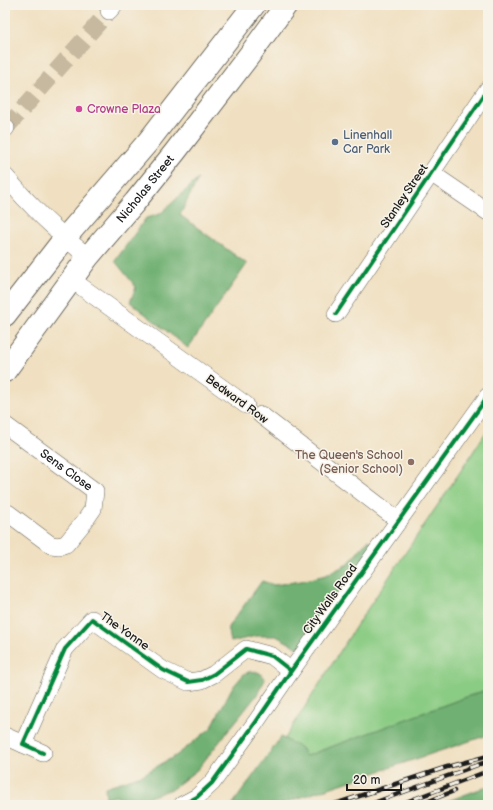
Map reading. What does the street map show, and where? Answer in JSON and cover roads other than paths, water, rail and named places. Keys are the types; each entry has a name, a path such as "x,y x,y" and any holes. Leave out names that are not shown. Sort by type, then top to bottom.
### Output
{"highway":[{"path":"5,315 65,238 147,143 254,5"},
{"name":"Nicholas Street","path":"5,372 88,257 135,202 286,5"}],"street":[{"name":"Stanley Street","path":"336,314 488,89"},
{"path":"431,173 488,212"},
{"path":"5,176 15,189 65,238 88,257"},
{"name":"Bedward Row","path":"72,280 246,404"},
{"name":"City Walls Road","path":"182,805 197,797 212,784 488,396"},
{"name":"Bedward Row","path":"261,415 399,521"},
{"name":"Sens Close","path":"5,425 94,491 93,509 66,544 59,546 51,545 8,513 5,517"},
{"name":"The Yonne","path":"23,744 65,649 92,619 163,670 188,682 202,680 214,674 246,649 272,656 291,671"},
{"path":"5,736 43,753"}],"tunnel":[{"path":"6,128 109,11"}],"railway":[{"path":"332,805 447,767 488,756"},
{"path":"368,805 483,763"},
{"path":"398,805 488,771"},
{"path":"419,805 454,791"}],"place":[{"name":"Crowne Plaza","path":"79,109"},
{"name":"Linenhall Car Park","path":"335,142"},
{"name":"The Queen's School (Senior School)","path":"411,462"}]}
